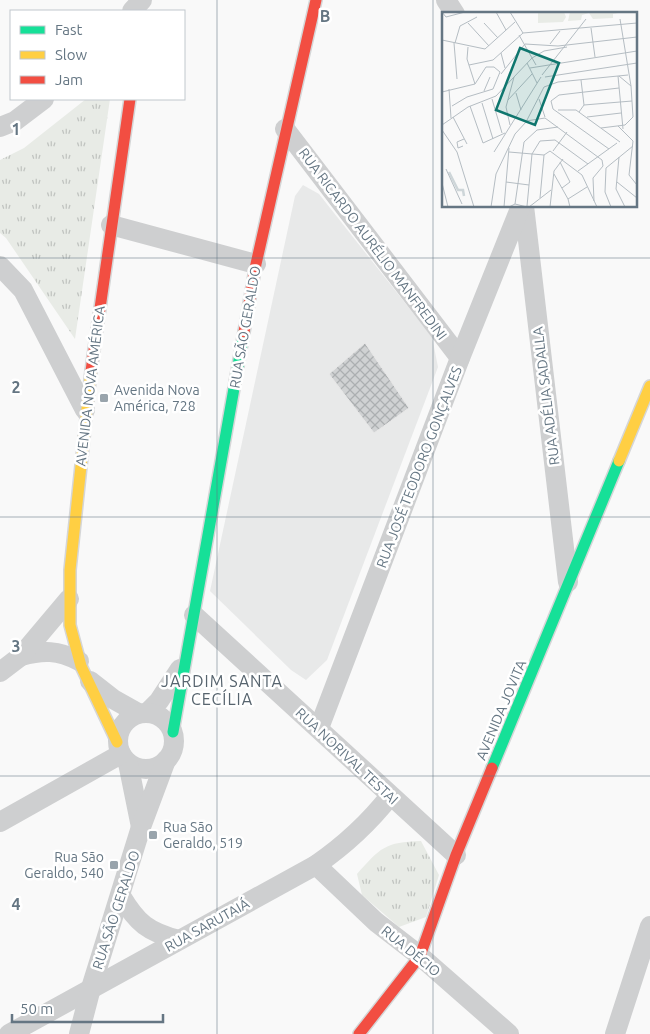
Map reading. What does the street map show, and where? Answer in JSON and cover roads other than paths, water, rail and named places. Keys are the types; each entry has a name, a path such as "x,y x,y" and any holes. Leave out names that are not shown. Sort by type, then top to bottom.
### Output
{"street":[{"path":"133,10 142,0"},
{"name":"RUA SÃO GERALDO","path":"173,732 256,264 285,129 316,0"},
{"path":"446,0 454,12"},
{"path":"0,128 15,120 43,100"},
{"name":"AVENIDA NOVA AMÉRICA","path":"122,753 90,680 79,661 73,642 69,599 90,374 110,225 130,100"},
{"name":"RUA RICARDO AURÉLIO MANFREDINI","path":"285,129 460,358"},
{"name":"RUA JOSÉ TEODORO GONÇALVES","path":"319,728 460,358 521,208"},
{"name":"RUA ADÉLIA SADALLA","path":"522,208 569,585"},
{"path":"110,225 256,264"},
{"path":"0,266 23,290 86,410"},
{"path":"54,347 74,366 90,374"},
{"name":"AVENIDA JOVITA","path":"359,1034 420,956 456,855 650,386"},
{"path":"0,672 21,656 69,599"},
{"name":"RUA NORIVAL TESTAI","path":"194,615 456,855"},
{"path":"21,656 52,651 79,661"},
{"name":"RUA SÃO GERALDO","path":"143,713 168,689 187,656"},
{"path":"90,680 113,699 143,713 165,720 173,732 173,747 166,760 160,765 144,769 122,753"},
{"path":"141,827 122,753 122,724 143,713"},
{"path":"0,822 122,753"},
{"name":"RUA SÃO GERALDO","path":"79,1034 91,988 141,827 166,760"},
{"name":"RUA SARUTAIÁ","path":"9,1034 316,865 346,844 365,826 390,796"},
{"name":"RUA DÉCIO","path":"316,865 376,922 420,956 509,1034"},
{"path":"121,896 130,912 143,925 159,935 179,940"},
{"path":"616,1034 650,926"}],"place":[{"name":"Avenida Nova América, 728","path":"104,398"},
{"name":"Rua São Geraldo, 519","path":"153,835"},
{"name":"Rua São Geraldo, 540","path":"114,865"}],"district":[{"name":"JARDIM SANTA CECÍLIA","path":"222,690"}]}
